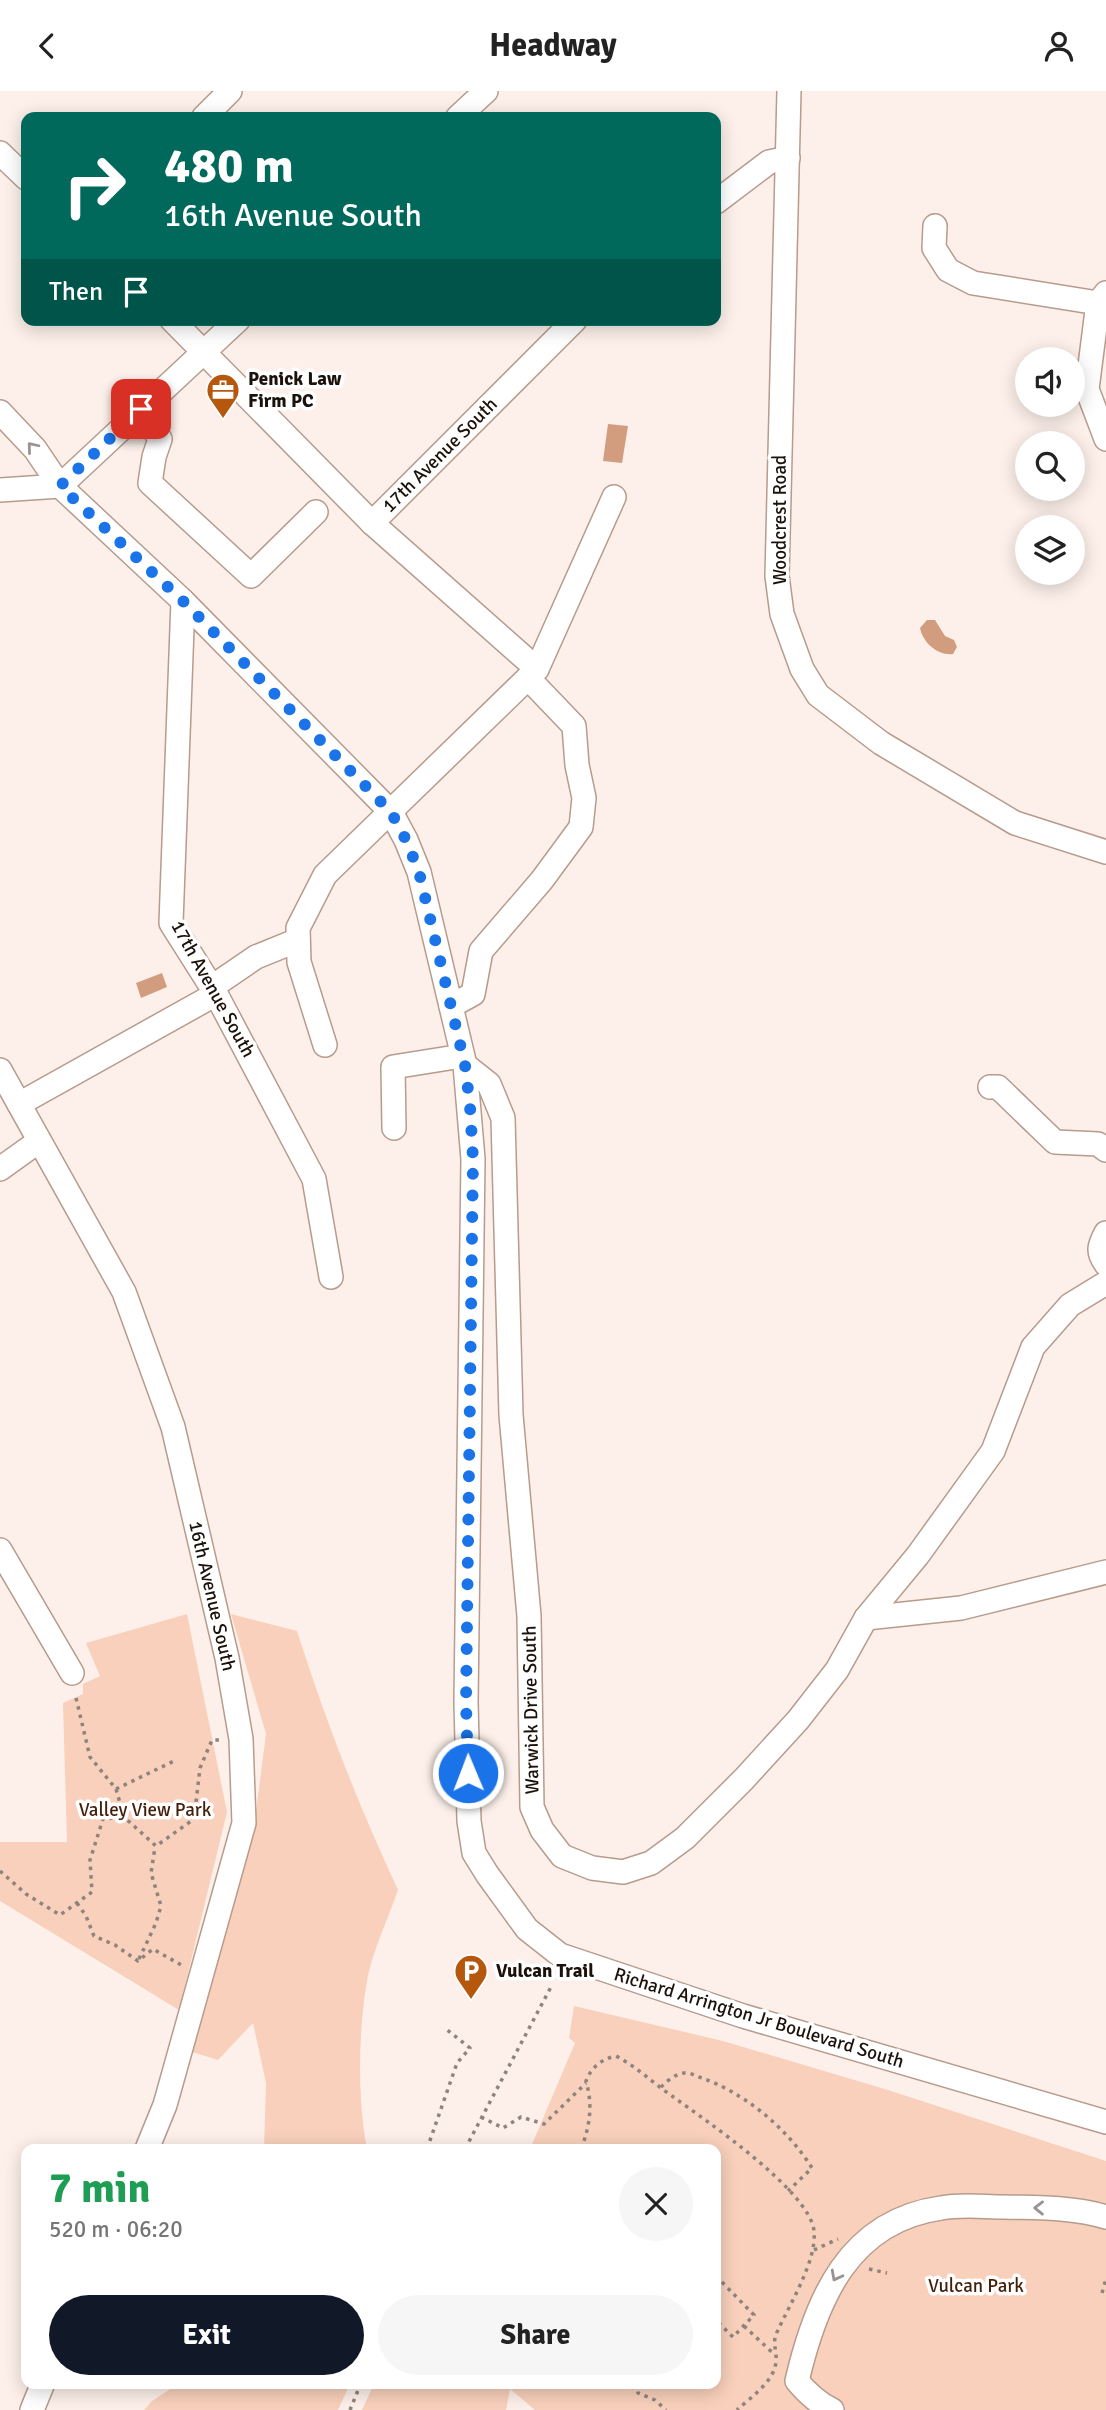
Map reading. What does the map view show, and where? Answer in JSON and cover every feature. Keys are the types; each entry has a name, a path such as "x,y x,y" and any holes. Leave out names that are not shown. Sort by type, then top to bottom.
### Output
{"street":[{"path":"209,112 230,91"},
{"path":"463,112 486,91"},
{"name":"Woodcrest Road","path":"789,91 776,576 782,614 802,669 818,695 892,750 1015,823 1106,852"},
{"path":"0,153 21,173"},
{"path":"721,198 769,162 788,158"},
{"path":"934,226 934,248 948,270 973,283 1102,298 1087,389 1106,439"},
{"path":"178,326 372,523"},
{"path":"0,490 60,486 231,326"},
{"name":"17th Avenue South","path":"451,1006 473,994 481,951 542,880 581,827 584,798 577,765 574,726 532,674 372,523 569,326"},
{"path":"141,409 160,439 150,483 251,576 316,512"},
{"name":"Richard Arrington Jr Boulevard South","path":"0,412 35,449 60,486 183,601 391,812 419,872 463,1060 473,1159 466,1702 469,1821 474,1853 486,1874 527,1929 560,1955 743,2016 1106,2122"},
{"path":"325,1045 299,962 298,928 325,875 532,674 614,498"},
{"name":"17th Avenue South","path":"183,601 172,923 214,990 314,1179 331,1277"},
{"path":"19,1104 214,990 256,957 298,940"},
{"path":"394,1128 393,1067 463,1060"},
{"name":"Warwick Drive South","path":"463,1060 489,1083 503,1118 511,1415 529,1616 532,1807 542,1830 562,1856 592,1868 623,1873 651,1863 685,1837 744,1779 798,1720 837,1671 866,1618 918,1555 993,1451 1033,1347 1070,1305 1106,1283"},
{"name":"16th Avenue South","path":"0,1070 124,1291 173,1427 227,1658 241,1739 244,1823 165,2105 149,2144"},
{"path":"990,1087 998,1087 1055,1142 1098,1144 1106,1150"},
{"path":"0,1169 39,1141"},
{"path":"1106,1233 1099,1245 1100,1255 1106,1264"},
{"path":"0,1550 72,1673"},
{"path":"866,1618 961,1608 1106,1572"},
{"path":"823,2408 797,2381 805,2354 829,2290 842,2265 876,2232 908,2217 939,2208 965,2206 1071,2209 1106,2217"},
{"path":"32,2410 41,2389"}],"path":[{"path":"76,1698 90,1757 116,1789 124,1818 156,1846"},
{"path":"138,1961 161,1906 151,1873 156,1846 194,1819 200,1768 212,1740 241,1739"},
{"path":"116,1789 174,1761"},
{"path":"0,1871 26,1894 60,1915 92,1892 90,1860 103,1819 124,1818"},
{"path":"77,1903 94,1936 115,1945 138,1961"},
{"path":"138,1961 153,1949 189,1970"},
{"path":"468,2144 552,1985"},
{"path":"429,2144 457,2063 470,2048 446,2029"},
{"path":"481,2117 503,2128 521,2117 544,2123 586,2083 590,2070 609,2057 616,2056 742,2147 788,2191 810,2217 814,2226 814,2250 773,2341 777,2363 769,2379 737,2410"},
{"path":"661,2087 676,2075 686,2072 727,2088 757,2110 788,2136 812,2168 788,2191"},
{"path":"582,2144 590,2118 590,2093 586,2083"},
{"path":"1102,2293 1106,2280"},
{"path":"721,2281 754,2315 733,2337 721,2325"},
{"path":"744,2326 776,2356"},
{"path":"349,2410 358,2389"},
{"path":"638,2389 638,2393 649,2396 666,2410"}],"green space":[{"name":"Valley View Park","path":"187,1614 227,1812 179,2010 0,1901 0,1842 67,1842 63,1703 83,1694 83,1684 100,1676 86,1643"},
{"path":"231,1614 297,1631 343,1762 398,1890 372,1961 365,1991 360,2084 366,2144 264,2144 266,2083 253,2023 218,2060 192,2052 253,1835 266,1734"},
{"name":"Vulcan Park","path":"574,2006 723,2041 888,2090 1106,2161 1106,2410 535,2410 510,2389 721,2389 721,2144 532,2144 575,2043 569,2038"},
{"path":"170,2389 348,2389 338,2410 144,2410"},
{"name":"Vulcan Park","path":"372,2389 510,2389 506,2410 362,2410"}],"shaded area":[{"path":"608,424 628,426 622,463 603,461"},
{"path":"927,620 935,620 945,636 954,640 957,647 953,654 937,651 928,643 920,628"},
{"path":"162,973 167,987 141,998 136,983"}],"place":[{"name":"Penick Law Firm PC","path":"223,420"},
{"name":"Vulcan Trail","path":"471,2001"}],"route":[{"path":"141,409 60,486 183,601 391,812 419,872 465,1065 473,1159 466,1702 468,1773"}]}
